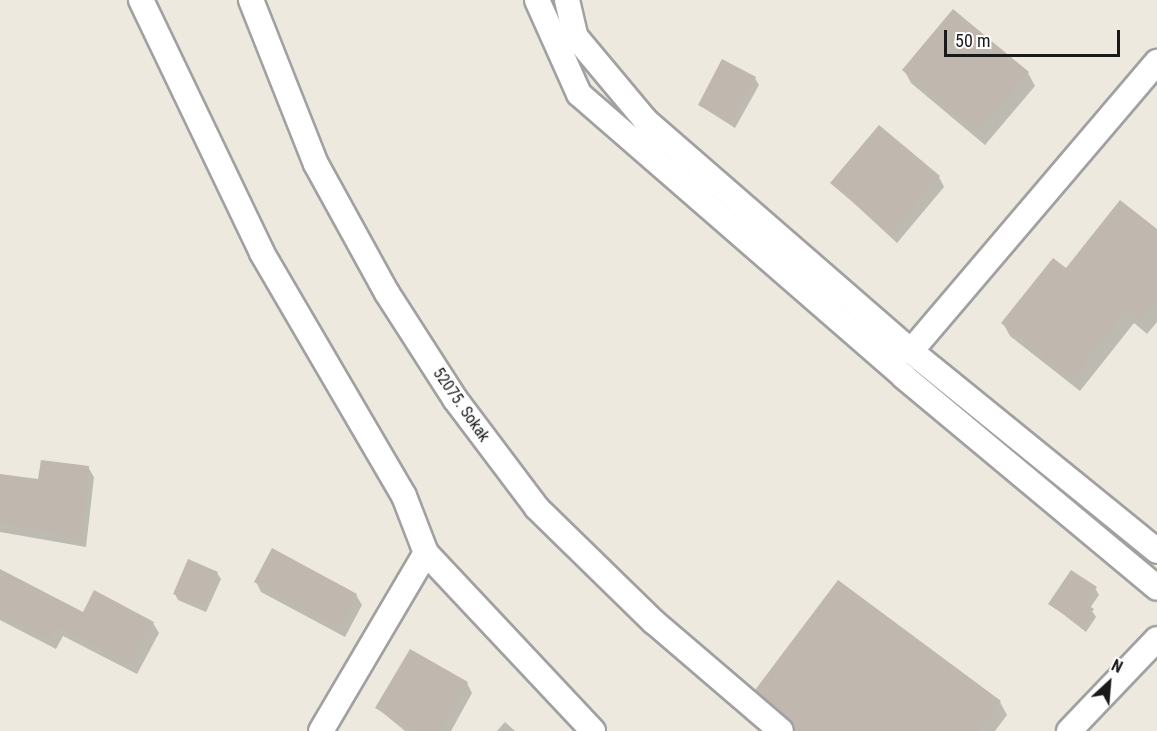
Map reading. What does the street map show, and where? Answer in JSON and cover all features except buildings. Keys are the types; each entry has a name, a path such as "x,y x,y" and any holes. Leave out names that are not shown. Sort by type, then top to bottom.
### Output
{"street":[{"path":"141,0 262,253 404,496 426,553 593,731"},
{"name":"52075. Sokak","path":"251,0 316,164 455,399 537,508 654,622 781,731"},
{"path":"537,0 579,94 1157,588"},
{"path":"567,0 575,36 646,121 911,351 1157,551"},
{"path":"911,351 1157,62"},
{"path":"321,731 426,553"},
{"path":"1069,731 1157,639"}]}
